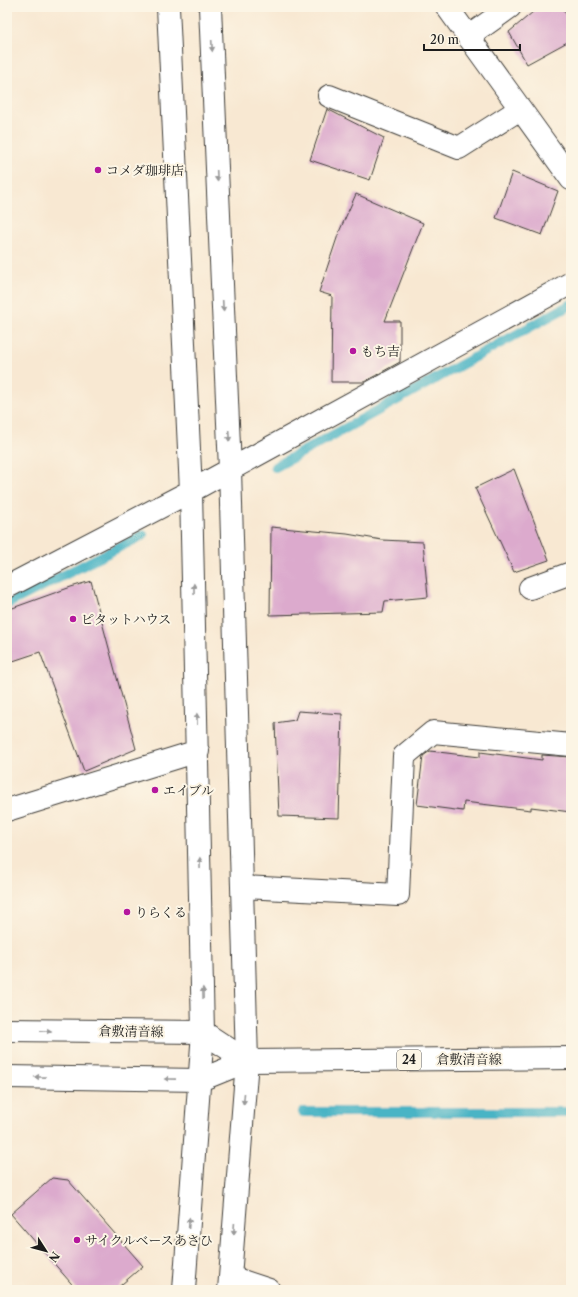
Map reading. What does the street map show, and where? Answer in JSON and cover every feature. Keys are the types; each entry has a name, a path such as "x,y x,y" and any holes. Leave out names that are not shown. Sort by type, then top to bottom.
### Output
{"street":[{"path":"168,7 191,491 198,752 203,1032 184,1290"},
{"path":"210,7 230,469 247,1061 229,1283 269,1290"},
{"path":"447,7 571,179"},
{"path":"468,36 510,7"},
{"path":"329,96 459,148 520,109"},
{"path":"7,587 191,491 571,283"},
{"path":"530,588 571,573"},
{"path":"242,887 398,895 404,756 433,732 571,745"},
{"path":"7,810 198,752"},
{"name":"倉敷清音線","path":"7,1030 203,1032"},
{"path":"203,1032 247,1061"},
{"name":"倉敷清音線","path":"7,1077 200,1080 247,1061 571,1058"}],"building":[{"path":"539,7 561,7 571,21 571,40 527,64 509,32"},
{"path":"327,109 384,138 370,180 310,160"},
{"path":"512,172 558,191 542,235 496,218"},
{"path":"356,194 423,223 385,321 400,321 400,362 364,382 331,382 332,296 319,292 339,232"},
{"path":"514,469 549,560 514,572 475,488"},
{"path":"271,527 347,534 382,540 423,542 428,597 385,601 383,612 270,615"},
{"path":"91,581 136,749 84,771 40,652 7,663 7,610"},
{"path":"298,711 342,714 339,818 279,816 275,723 295,720"},
{"path":"430,751 480,757 480,752 542,760 542,755 571,757 571,812 531,807 531,810 464,802 463,811 417,805 423,756"},
{"name":"サイクルベースあさひ","path":"52,1178 68,1180 143,1266 115,1290 77,1290 11,1214"}],"waterway":[{"path":"275,467 570,305"},
{"path":"7,604 143,535"},
{"path":"303,1112 571,1112"}],"place":[{"name":"コメダ珈琲店","path":"98,170"},
{"name":"もち吉","path":"353,351"},
{"name":"ピタットハウス","path":"73,619"},
{"name":"エイブル","path":"155,790"},
{"name":"りらくる","path":"127,912"},
{"name":"サイクルベースあさひ","path":"77,1240"}]}
